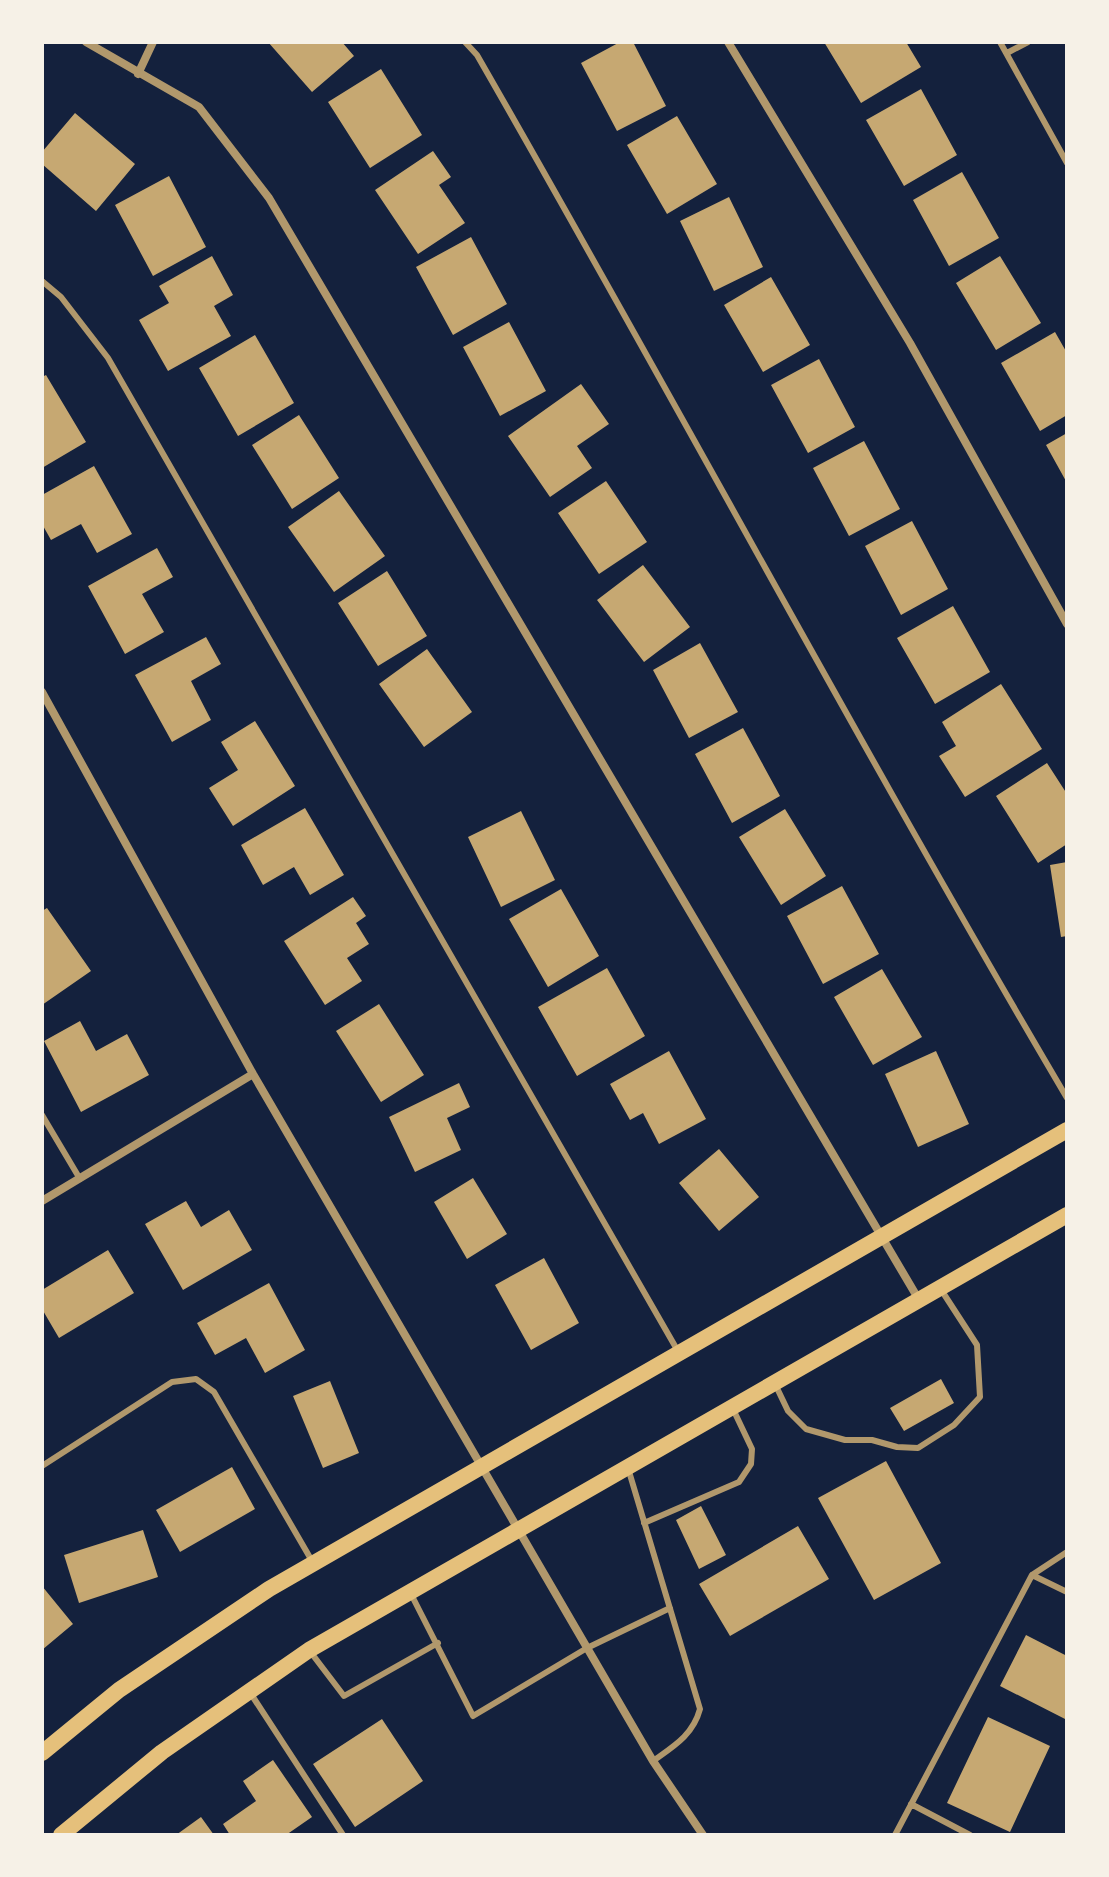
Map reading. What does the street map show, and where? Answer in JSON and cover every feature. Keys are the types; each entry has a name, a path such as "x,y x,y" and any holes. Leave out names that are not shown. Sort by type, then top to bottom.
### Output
{"main road":[{"path":"42,1753 167,1656 313,1563 1067,1130"},
{"path":"61,1835 162,1752 309,1650 1067,1215"}],"street":[{"path":"86,42 199,107 269,198 919,1300"},
{"path":"138,74 153,42"},
{"path":"728,42 910,343 1067,624"},
{"path":"42,692 253,1074 653,1761 703,1835"},
{"path":"42,1201 253,1074"}],"lane":[{"path":"465,42 477,55 609,284 862,745 1067,1098"},
{"path":"1000,42 1025,93 1067,163"},
{"path":"1007,53 1028,42"},
{"path":"42,281 61,297 108,358 679,1353"},
{"path":"42,1115 80,1179"},
{"path":"774,1382 788,1411 806,1429 845,1440 918,1448 954,1425 980,1397 977,1345 940,1288"},
{"path":"42,1466 172,1382 196,1379 214,1392 313,1563"},
{"path":"644,1523 739,1482 751,1464 752,1449 732,1406"},
{"path":"627,1466 700,1709 696,1724 686,1737 653,1761"},
{"path":"895,1835 1032,1575 1067,1552"},
{"path":"1032,1575 1067,1592"},
{"path":"409,1591 473,1716 587,1648 670,1608"},
{"path":"309,1650 344,1696 438,1643"},
{"path":"248,1690 343,1835"},
{"path":"911,1804 970,1835"}],"building":[{"path":"268,42 342,42 354,56 312,92"},
{"path":"620,42 633,42 666,106 617,131 581,63"},
{"path":"824,42 906,42 921,67 861,103"},
{"path":"381,69 422,135 370,168 328,102"},
{"path":"921,89 957,155 904,186 866,120"},
{"path":"75,113 135,164 96,211 42,164 42,152"},
{"path":"677,116 717,184 667,214 627,145"},
{"path":"433,151 451,177 439,185 465,223 418,254 375,190"},
{"path":"962,172 999,238 949,266 913,200"},
{"path":"169,176 206,247 153,276 115,205"},
{"path":"729,197 763,267 714,291 680,221"},
{"path":"471,237 507,304 453,335 416,267"},
{"path":"212,256 233,295 214,306 231,336 168,371 139,320 169,303 159,286"},
{"path":"1000,256 1041,323 996,350 956,283"},
{"path":"771,277 810,345 763,372 724,305"},
{"path":"509,322 546,391 500,416 463,347"},
{"path":"1055,332 1067,353 1067,415 1040,431 1001,363"},
{"path":"255,335 294,403 238,436 199,368"},
{"path":"819,359 855,427 808,453 771,385"},
{"path":"46,375 86,442 42,468 42,377"},
{"path":"581,384 609,424 577,446 592,468 550,497 508,436"},
{"path":"299,415 339,478 292,509 252,445"},
{"path":"1067,433 1067,483 1046,445"},
{"path":"864,441 900,509 849,536 813,468"},
{"path":"94,466 132,534 97,553 81,524 51,540 42,524 42,495"},
{"path":"606,481 647,542 599,574 558,513"},
{"path":"339,491 385,556 334,592 288,527"},
{"path":"912,521 948,589 901,615 865,546"},
{"path":"157,548 173,577 142,594 164,632 125,654 88,586"},
{"path":"643,565 690,627 644,662 597,600"},
{"path":"387,571 427,636 378,666 338,603"},
{"path":"953,606 990,672 935,704 897,638"},
{"path":"206,637 221,664 191,681 211,720 172,742 135,675"},
{"path":"700,643 738,712 689,738 653,670"},
{"path":"427,649 472,712 424,747 379,684"},
{"path":"1001,684 1042,749 965,797 939,756 956,746 942,722"},
{"path":"255,721 295,786 233,826 209,788 238,770 221,742"},
{"path":"743,728 780,796 732,823 695,754"},
{"path":"1047,763 1067,794 1067,844 1038,863 996,796"},
{"path":"305,808 344,875 310,895 294,867 263,885 241,845"},
{"path":"785,809 826,876 781,905 739,837"},
{"path":"521,811 555,880 501,907 468,837"},
{"path":"1067,862 1067,936 1061,937 1050,865"},
{"path":"842,886 879,954 823,984 787,916"},
{"path":"561,889 599,956 548,987 509,919"},
{"path":"353,897 366,916 356,923 369,944 347,958 362,981 325,1005 284,941"},
{"path":"47,908 91,971 42,1005 42,911"},
{"path":"607,968 645,1036 577,1076 538,1007"},
{"path":"882,969 922,1037 873,1065 834,997"},
{"path":"379,1004 424,1075 381,1102 336,1031"},
{"path":"80,1021 96,1051 127,1034 149,1075 81,1112 44,1041"},
{"path":"669,1051 706,1119 659,1144 643,1113 630,1120 610,1084"},
{"path":"936,1051 969,1124 918,1147 885,1074"},
{"path":"459,1083 470,1107 447,1118 461,1150 415,1172 389,1117"},
{"path":"719,1149 759,1197 719,1231 679,1183"},
{"path":"473,1178 507,1234 467,1259 434,1202"},
{"path":"186,1201 201,1227 229,1210 252,1250 183,1290 145,1224"},
{"path":"108,1250 134,1293 59,1338 42,1309 42,1290"},
{"path":"544,1258 579,1323 531,1350 495,1285"},
{"path":"269,1283 305,1350 265,1373 246,1338 215,1355 197,1323"},
{"path":"941,1379 954,1403 904,1431 890,1408"},
{"path":"330,1381 359,1453 323,1468 293,1396"},
{"path":"886,1461 941,1563 874,1600 818,1498"},
{"path":"232,1467 255,1509 180,1552 156,1510"},
{"path":"701,1506 726,1555 699,1569 676,1520"},
{"path":"798,1526 829,1579 730,1636 699,1584"},
{"path":"143,1530 158,1577 79,1603 64,1555"},
{"path":"42,1586 73,1624 42,1650"},
{"path":"1026,1635 1067,1656 1067,1720 1000,1686"},
{"path":"988,1717 1050,1746 1010,1832 947,1803"},
{"path":"382,1719 423,1781 355,1827 313,1764"},
{"path":"273,1760 312,1817 286,1835 230,1835 223,1824 256,1801 243,1781"},
{"path":"201,1817 214,1835 176,1835"}]}
